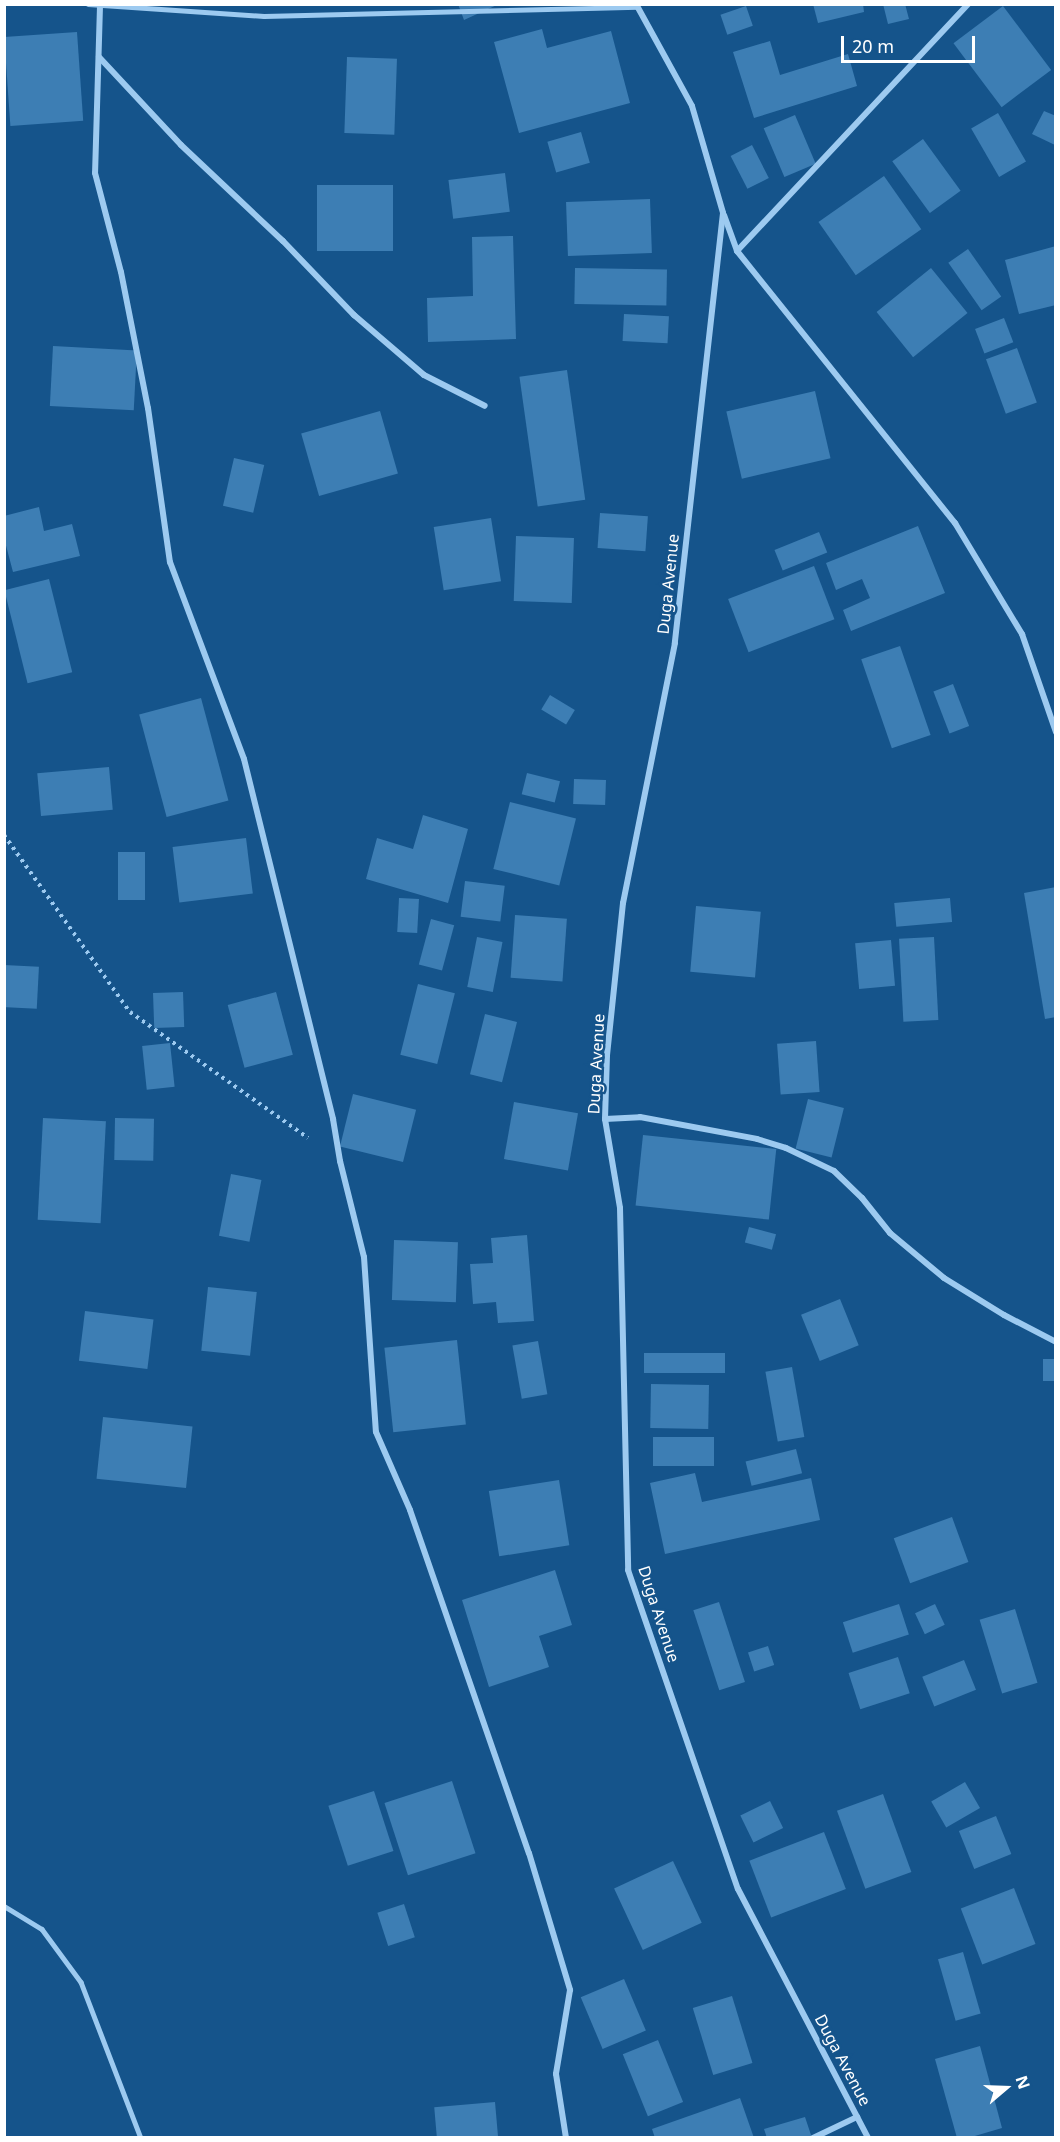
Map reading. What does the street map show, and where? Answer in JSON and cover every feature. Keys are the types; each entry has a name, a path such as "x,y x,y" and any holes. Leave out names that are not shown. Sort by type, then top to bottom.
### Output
{"street":[{"path":"737,250 968,4"},
{"path":"100,6 95,172 121,272 148,408 170,562 244,759 289,950 333,1119 340,1161 364,1257 376,1432 410,1510 529,1853 570,1990 556,2074 566,2138"},
{"name":"Duga Avenue","path":"636,6 692,106 723,213 675,643 623,903 607,1055 605,1119 620,1208 628,1570 738,1889 868,2138"},
{"path":"99,57 181,145 283,241 354,315 424,375 485,406"},
{"path":"723,213 737,250 955,523 1022,634 1056,732"},
{"path":"605,1119 640,1117 757,1139 786,1148 834,1171 862,1198 890,1233 944,1278 1004,1315 1056,1342"},
{"path":"813,2138 857,2116"}],"lane":[{"path":"88,4 264,16 636,6"},
{"path":"4,1906 42,1929 81,1982 141,2138"}],"path":[{"path":"4,836 129,1012 340,1161"}],"building":[{"path":"458,4 499,4 464,20"},
{"path":"813,4 863,4 864,12 818,23"},
{"path":"883,4 905,4 909,19 888,24"},
{"path":"746,6 753,26 727,35 720,15"},
{"path":"1003,6 1051,70 1002,107 953,43"},
{"path":"542,29 547,48 611,31 630,103 519,133 494,42"},
{"path":"77,32 83,121 10,126 4,37"},
{"path":"770,41 780,75 848,54 857,86 754,118 733,52"},
{"path":"347,57 397,59 394,135 344,133"},
{"path":"1044,111 1056,116 1055,145 1032,134"},
{"path":"998,113 1026,161 999,177 971,128"},
{"path":"795,115 816,164 784,177 764,128"},
{"path":"581,132 590,163 556,172 547,142"},
{"path":"923,139 961,191 930,213 892,161"},
{"path":"752,145 769,178 747,189 731,156"},
{"path":"505,173 510,212 453,219 448,180"},
{"path":"884,176 921,229 856,275 818,222"},
{"path":"317,185 393,185 393,251 317,251"},
{"path":"650,199 652,253 568,256 566,202"},
{"path":"513,236 516,339 428,342 427,298 473,296 472,237"},
{"path":"1056,246 1056,305 1019,314 1005,260"},
{"path":"968,249 1001,297 982,310 948,263"},
{"path":"575,268 667,270 666,306 574,304"},
{"path":"931,268 968,313 913,357 877,312"},
{"path":"624,314 669,316 668,343 623,341"},
{"path":"1004,318 1013,342 984,353 975,329"},
{"path":"53,346 137,350 134,410 50,406"},
{"path":"1017,348 1037,403 1006,414 986,359"},
{"path":"567,370 585,500 538,506 519,377"},
{"path":"815,391 831,458 742,479 726,411"},
{"path":"380,411 398,473 319,496 301,434"},
{"path":"234,458 264,465 253,513 223,506"},
{"path":"39,507 44,531 72,524 80,556 13,572 4,538 4,516"},
{"path":"600,513 648,516 645,551 598,548"},
{"path":"491,518 501,581 444,590 434,527"},
{"path":"918,526 945,593 851,631 843,610 870,598 862,579 836,590 826,563"},
{"path":"819,532 827,552 783,570 774,550"},
{"path":"516,536 574,538 572,603 514,601"},
{"path":"814,566 834,619 749,652 728,599"},
{"path":"49,579 72,672 28,683 4,590"},
{"path":"900,646 931,735 892,748 861,659"},
{"path":"953,684 969,726 950,734 933,692"},
{"path":"550,695 575,710 566,725 541,710"},
{"path":"201,698 228,800 167,817 139,715"},
{"path":"109,767 113,810 41,816 37,773"},
{"path":"527,773 560,781 555,803 522,794"},
{"path":"574,779 606,780 605,805 573,804"},
{"path":"510,802 576,818 559,885 493,869"},
{"path":"423,815 468,829 448,903 366,879 377,838 413,849"},
{"path":"246,838 253,894 179,903 173,847"},
{"path":"118,852 145,852 145,900 118,900"},
{"path":"465,881 505,886 500,922 461,917"},
{"path":"1056,887 1056,1017 1045,1019 1024,893"},
{"path":"399,898 419,899 417,933 397,932"},
{"path":"950,898 952,922 896,927 894,903"},
{"path":"696,906 761,912 755,977 690,972"},
{"path":"515,915 567,919 562,981 511,978"},
{"path":"431,919 454,925 442,971 419,964"},
{"path":"477,937 503,942 493,992 467,987"},
{"path":"934,937 938,1020 903,1022 899,939"},
{"path":"891,940 895,986 859,989 855,943"},
{"path":"4,965 39,967 37,1009 4,1007"},
{"path":"418,984 455,993 437,1064 400,1055"},
{"path":"183,992 184,1027 154,1028 153,993"},
{"path":"276,992 293,1055 245,1068 228,1005"},
{"path":"485,1014 517,1022 502,1082 470,1074"},
{"path":"816,1041 820,1092 781,1095 777,1044"},
{"path":"170,1043 175,1087 147,1090 142,1046"},
{"path":"353,1094 416,1110 403,1162 340,1146"},
{"path":"808,1099 844,1108 832,1157 796,1148"},
{"path":"514,1102 578,1113 568,1170 504,1159"},
{"path":"43,1118 106,1121 101,1223 38,1220"},
{"path":"115,1118 154,1119 153,1161 114,1160"},
{"path":"643,1135 776,1149 769,1220 636,1206"},
{"path":"231,1174 261,1180 249,1242 219,1236"},
{"path":"749,1227 776,1234 772,1250 745,1242"},
{"path":"527,1235 534,1321 498,1323 496,1302 473,1304 470,1264 493,1263 491,1238"},
{"path":"394,1240 458,1242 456,1302 392,1300"},
{"path":"208,1287 257,1292 250,1356 201,1351"},
{"path":"840,1299 859,1345 820,1361 801,1315"},
{"path":"85,1311 153,1319 147,1369 79,1361"},
{"path":"457,1340 466,1425 393,1432 384,1348"},
{"path":"538,1341 547,1394 522,1399 512,1346"},
{"path":"644,1353 725,1353 725,1373 644,1373"},
{"path":"1043,1359 1056,1359 1056,1381 1043,1381"},
{"path":"792,1367 804,1437 778,1442 765,1372"},
{"path":"651,1384 709,1385 708,1429 650,1428"},
{"path":"103,1417 193,1426 186,1488 97,1479"},
{"path":"653,1437 714,1437 714,1466 653,1466"},
{"path":"796,1449 802,1473 752,1486 746,1462"},
{"path":"695,1473 702,1502 811,1478 820,1520 665,1554 650,1483"},
{"path":"559,1480 569,1545 499,1556 489,1491"},
{"path":"952,1517 968,1562 910,1583 894,1538"},
{"path":"555,1570 572,1625 539,1636 549,1667 489,1687 462,1600"},
{"path":"719,1602 745,1682 719,1690 693,1610"},
{"path":"899,1604 909,1634 853,1653 843,1622"},
{"path":"935,1604 945,1625 925,1634 915,1613"},
{"path":"1015,1609 1038,1683 1002,1693 980,1620"},
{"path":"768,1646 774,1665 754,1672 748,1652"},
{"path":"898,1657 910,1693 860,1709 849,1673"},
{"path":"964,1660 976,1690 934,1707 922,1677"},
{"path":"452,1781 475,1853 408,1875 384,1803"},
{"path":"965,1782 980,1808 946,1827 931,1802"},
{"path":"374,1791 393,1851 348,1866 328,1806"},
{"path":"883,1794 911,1872 865,1889 837,1811"},
{"path":"770,1801 783,1828 753,1842 740,1815"},
{"path":"996,1816 1011,1854 974,1869 959,1831"},
{"path":"824,1832 846,1889 771,1918 749,1861"},
{"path":"673,1861 702,1923 643,1950 614,1888"},
{"path":"1014,1888 1036,1944 982,1964 961,1908"},
{"path":"404,1904 415,1937 388,1946 377,1913"},
{"path":"963,1952 981,2014 956,2021 938,1959"},
{"path":"624,1979 646,2031 603,2049 581,1997"},
{"path":"732,1996 752,2063 713,2075 693,2008"},
{"path":"658,2040 683,2102 648,2116 623,2054"},
{"path":"980,2046 1002,2128 968,2138 957,2138 935,2059"},
{"path":"740,2098 754,2138 655,2138 652,2129"},
{"path":"495,2102 498,2138 437,2138 434,2107"},
{"path":"805,2117 812,2138 767,2138 764,2129"}]}
